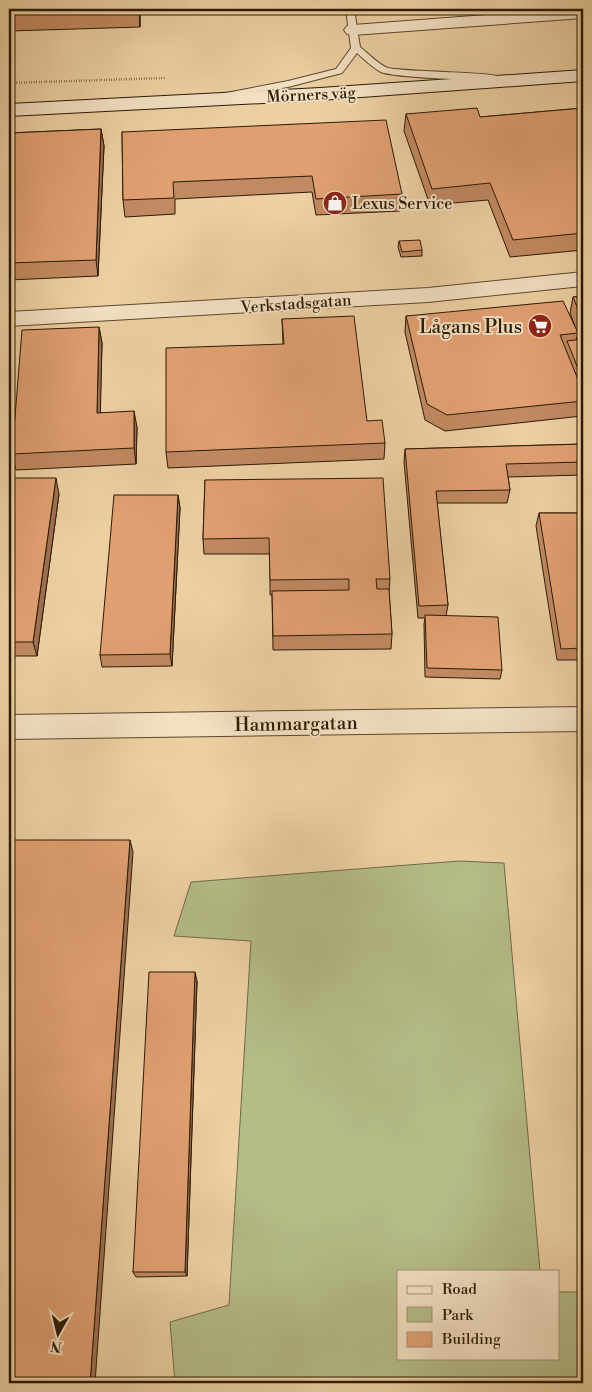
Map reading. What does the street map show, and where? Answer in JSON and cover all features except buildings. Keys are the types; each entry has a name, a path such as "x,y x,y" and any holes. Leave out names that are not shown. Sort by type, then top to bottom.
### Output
{"street":[{"path":"353,30 583,13"},
{"name":"Mörners väg","path":"9,109 320,94 581,76"},
{"name":"Verkstadsgatan","path":"9,318 224,308 428,295 583,279"},
{"name":"Hammargatan","path":"9,727 583,719"}],"lane":[{"path":"350,9 356,48 384,70 464,77 581,76"},
{"path":"194,101 288,84 339,71 356,48"}],"green space":[{"path":"459,861 504,863 540,1270 397,1270 397,1360 560,1360 560,1292 583,1292 583,1383 175,1383 170,1322 229,1305 251,941 174,936 191,882"}],"place":[{"name":"Lexus Service","path":"335,203"},
{"name":"Lågans Plus","path":"540,326"}]}
